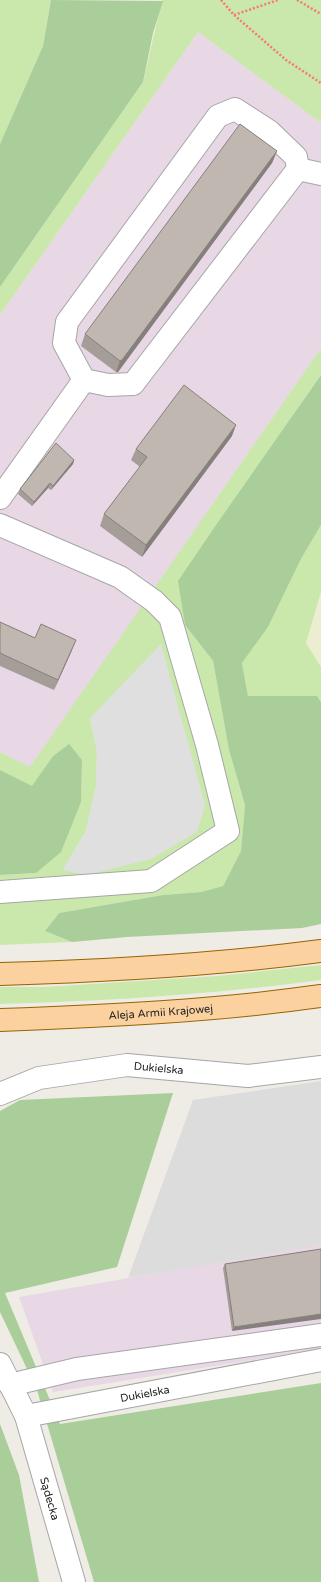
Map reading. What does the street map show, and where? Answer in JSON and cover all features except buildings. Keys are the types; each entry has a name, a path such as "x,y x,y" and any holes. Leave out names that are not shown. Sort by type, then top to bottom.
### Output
{"main road":[{"path":"0,974 127,969 224,962 321,951"},
{"name":"Aleja Armii Krajowej","path":"0,1020 188,1010 321,996"}],"street":[{"path":"235,109 269,131 296,157 298,168 133,384 108,385 84,380 64,342 67,322 218,116 235,109"},
{"path":"298,168 321,174"},
{"path":"0,498 84,380"},
{"path":"0,525 120,577 154,601 170,617 207,745 228,831 151,881 0,892"},
{"name":"Dukielska","path":"0,1094 39,1078 127,1065 248,1076 321,1067"},
{"path":"10,1384 77,1369 321,1335"},
{"name":"Dukielska","path":"26,1416 321,1360"},
{"path":"0,1364 26,1416"},
{"name":"Sądecka","path":"26,1416 74,1582"}],"path":[{"path":"220,0 234,15 286,60 321,83"},
{"path":"234,15 278,0"},
{"path":"297,0 321,14"}],"shaded area":[{"path":"198,32 321,123 321,348 30,768 0,752 0,315"},
{"path":"161,644 205,805 197,832 151,859 87,875 63,870 86,831 96,786 97,751 90,718"},
{"path":"321,1081 321,1248 128,1278 193,1100"},
{"path":"321,1245 321,1349 53,1392 19,1297"}],"green space":[{"path":"0,0 51,0 43,46 0,144"},
{"path":"51,0 163,1 153,33 143,82 0,287 0,144 43,46"},
{"path":"162,0 321,0 321,123 198,32 0,315 0,287 143,82"},
{"path":"321,348 321,375 218,522 179,581 185,625 213,661 229,750 245,805 241,851 223,886 201,892 163,895 59,913 45,931 72,942 0,945 0,875 36,873 81,802 82,760 68,745 53,756 32,787 0,770 0,752 30,767","holes":["90,718 151,859 63,870 86,831 96,786 97,751"]},
{"path":"321,375 321,525 301,559 268,627 242,663 248,696 317,696 321,702 321,924 302,928 127,937 72,942 45,931 59,913 163,895 201,892 223,886 241,851 245,805 229,750 213,661 185,625 178,581"},
{"path":"321,525 321,592 306,643 321,667 321,702 317,696 248,696 242,663 268,627 301,559"},
{"path":"321,592 321,667 306,643"},
{"path":"69,744 82,760 81,802 61,852 36,873 0,875 0,770 32,786 53,756"},
{"path":"321,965 321,980 281,985 160,996 0,1004 0,987 44,987 217,976"},
{"path":"173,1093 117,1267 5,1293 60,1424 321,1383 321,1582 94,1582 37,1390 0,1312 0,1111 20,1100"},
{"path":"0,1424 19,1475 39,1582 0,1582"}]}
